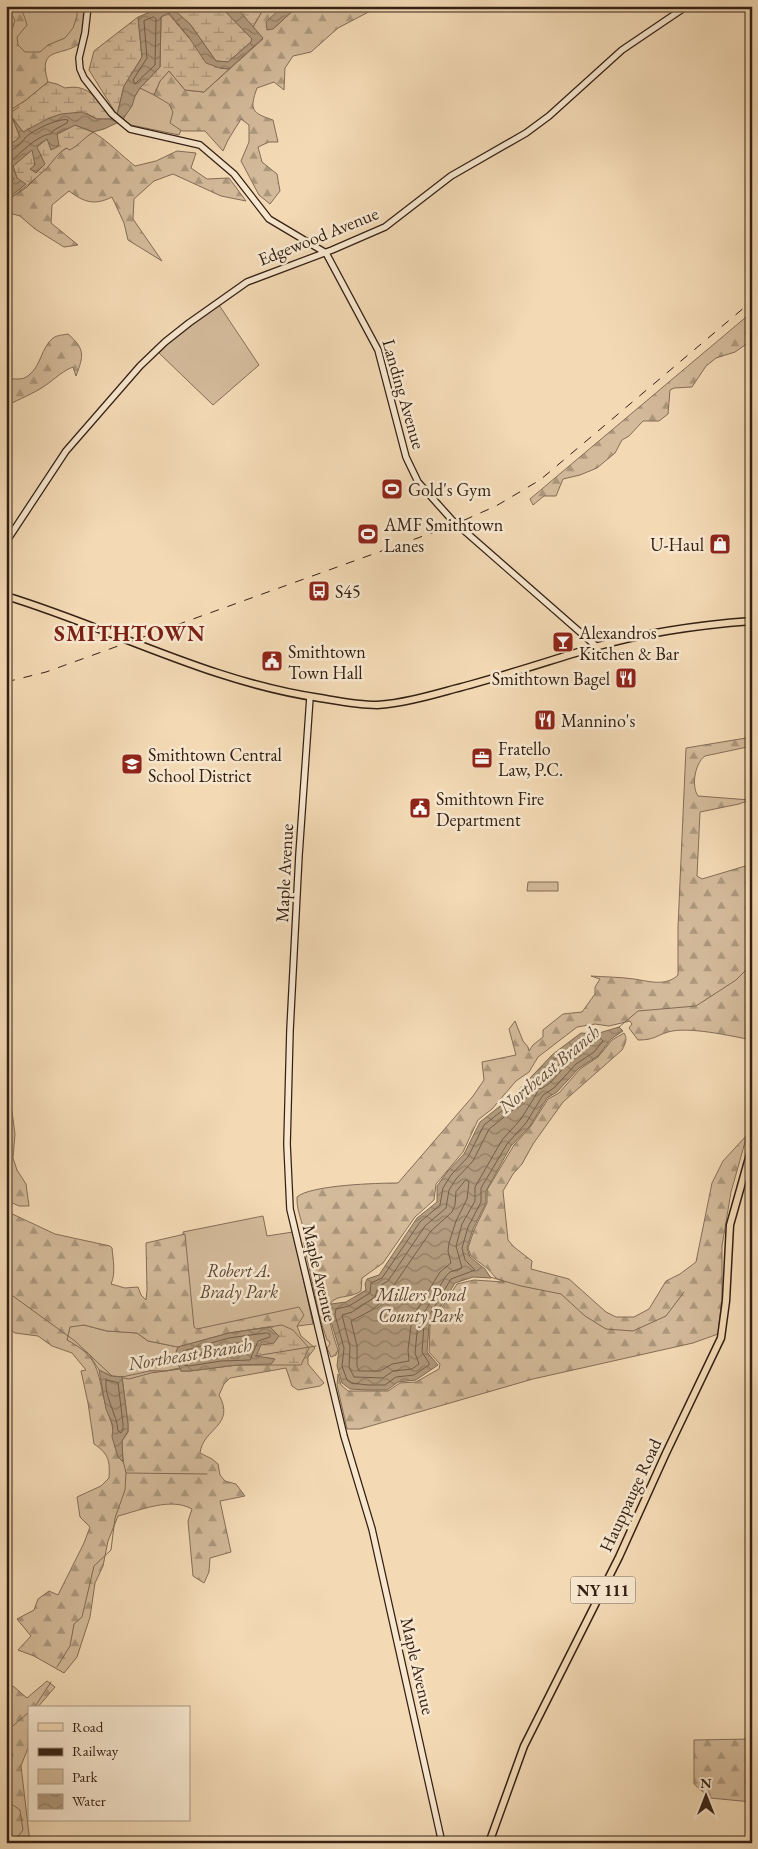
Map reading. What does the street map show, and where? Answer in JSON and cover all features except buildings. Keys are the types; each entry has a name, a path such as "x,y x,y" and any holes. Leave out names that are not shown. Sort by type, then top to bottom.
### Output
{"main road":[{"path":"88,6 85,33 79,58 80,69 84,78 112,114 130,129 200,145 234,174 269,219 326,253"},
{"name":"Edgewood Avenue","path":"6,542 66,451 140,366 165,342 189,323 247,282 326,253 385,227 451,176 526,133 566,102 622,50 687,6"},
{"name":"Landing Avenue","path":"326,253 378,350 406,457 418,482 452,520 597,646"},
{"path":"6,596 48,608 129,642 253,684 310,697 364,704 386,704 415,699 498,678 597,646 642,634 677,628 752,621"},
{"name":"Maple Avenue","path":"310,697 299,855 290,1030 287,1144 290,1209 344,1436 372,1529 442,1843"},
{"name":"Hauppauge Road","path":"489,1843 524,1746 619,1557 721,1338 726,1301 730,1225 752,1146"}],"green space":[{"path":"6,6 85,6 80,39 34,61 6,111"},
{"path":"6,6 18,6 23,12 27,25 17,37 18,45 25,52 40,52 48,45 65,38 73,28 77,16 77,6 86,6 79,44 53,54 48,58 45,71 48,82 6,113 6,32 13,27 15,20"},
{"path":"220,6 252,39 228,62 216,61 190,24 169,7"},
{"path":"235,6 265,6 253,27"},
{"path":"265,6 285,6 281,8 273,29 298,6 380,6 338,28 311,52 293,56 285,68 284,90 274,82 257,88 253,101 254,110 273,120 278,142 269,142 258,147 262,162 277,174 280,191 270,204 259,195 241,161 249,142 249,125 241,119 223,151 205,131 182,131 170,123 173,112 169,104 154,95 160,81 169,71 185,90 204,92 263,39 253,27"},
{"path":"168,13 188,37 220,68 229,69 204,92 185,90 169,71 160,81 154,95 140,88 160,67 161,17"},
{"path":"138,17 142,57 124,86 117,115 89,70 94,51"},
{"path":"48,82 65,88 74,87 88,91 98,100 112,119 97,119 86,113 23,132 13,119 20,137 6,148 6,113"},
{"path":"140,88 189,110 179,135 131,125 123,119"},
{"path":"75,125 93,132 70,150 66,148 63,150 47,168 6,201 6,171 14,179 7,185 12,194 17,178 13,166 33,149 36,173 36,147 47,138 52,149 57,134"},
{"path":"93,132 135,166 156,161 177,151 196,153 191,168 207,179 229,178 246,201 221,196 173,174 154,181 134,199 133,219 162,261 128,240 124,223 112,197 106,200 89,202 69,191 52,205 51,223 78,245 64,247 35,229 20,216 6,212 6,201 27,187 59,153"},
{"path":"219,305 259,365 213,405 159,353 178,334"},
{"path":"752,312 752,340 735,352 716,358 706,366 692,387 670,390 668,414 659,421 643,421 629,436 622,440 615,453 597,468 563,479 556,496 544,496 533,505 530,499"},
{"path":"68,334 78,344 81,353 81,363 76,376 73,367 31,394 12,403 6,399 6,380 21,379 29,375 36,367 49,342 55,337"},
{"path":"752,737 752,746 705,756 699,764 695,775 695,787 698,796 750,800 700,812 697,876 702,879 752,864 752,1040 710,1032 676,1030 652,1039 638,1040 629,1028 632,1024 630,1021 609,1026 595,1024 577,1027 538,1057 529,1072 516,1081 492,1109 478,1120 463,1152 436,1184 434,1200 415,1217 383,1263 362,1278 361,1291 353,1295 337,1298 331,1303 329,1309 330,1324 338,1350 336,1355 331,1357 327,1348 330,1344 320,1319 304,1244 305,1238 297,1197 304,1193 329,1187 398,1183 473,1096 484,1080 482,1062 516,1055 509,1029 515,1021 529,1051 543,1037 543,1030 563,1014 582,1012 595,994 595,987 600,979 591,976 662,982 673,979 678,975 678,927 686,748"},
{"path":"528,882 558,882 558,891 527,891"},
{"path":"624,1033 626,1039 622,1050 563,1102 503,1191 508,1240 532,1261 531,1269 569,1279 606,1312 616,1317 634,1317 649,1309 666,1281 680,1274 696,1262 712,1183 723,1161 747,1135 731,1192 722,1246 722,1298 718,1334 693,1343 533,1379 360,1429 347,1429 337,1385 338,1374 341,1385 348,1391 388,1391 400,1383 416,1382 439,1369 440,1364 429,1352 430,1326 457,1284 474,1280 504,1282 496,1278 471,1256 468,1248 487,1203 487,1190 514,1145 531,1126 548,1099 559,1093 580,1069 598,1057 612,1040"},
{"path":"6,1069 9,1102 15,1134 13,1158 17,1170 26,1184 29,1206 19,1206 6,1200"},
{"path":"6,1211 55,1234 110,1246 112,1248 114,1266 111,1284 125,1288 138,1287 141,1295 146,1300 146,1243 185,1234 194,1327 197,1329 299,1307 304,1315 297,1326 301,1336 315,1348 308,1357 308,1364 324,1383 320,1386 298,1390 292,1386 286,1368 230,1378 224,1384 219,1395 224,1414 202,1445 200,1453 218,1464 220,1475 225,1481 236,1484 245,1496 220,1501 231,1552 210,1558 209,1572 204,1583 193,1576 188,1521 192,1509 175,1504 165,1504 118,1516 108,1541 103,1566 95,1583 90,1617 77,1657 64,1673 34,1656 18,1650 31,1636 17,1619 34,1610 38,1599 49,1591 58,1595 90,1527 80,1517 77,1497 101,1486 109,1478 109,1462 103,1451 94,1444 81,1371 86,1370 72,1353 52,1346 38,1336 15,1333 6,1327","holes":["84,1325 107,1331 137,1333 148,1341 178,1347 229,1333 269,1327 279,1336 270,1364 237,1365 190,1371 181,1371 180,1368 166,1371 150,1371 122,1377 128,1424 128,1432 122,1441 123,1461 115,1448 112,1425 95,1365 85,1352 67,1340 70,1327"]},
{"name":"Robert A. Brady Park","path":"263,1216 267,1236 293,1232 313,1324 192,1340 183,1232"},
{"path":"84,1325 107,1331 137,1333 148,1341 178,1347 175,1355 180,1368 166,1371 150,1371 127,1377 111,1376 99,1370 89,1354 67,1340 70,1326"},
{"path":"282,1325 293,1330 309,1348 301,1365 237,1365 203,1368 222,1339 229,1333"},
{"path":"47,1681 55,1687 39,1706 28,1706 28,1748 21,1766 30,1843 6,1843 6,1774 10,1774 11,1763 6,1762 6,1687 13,1686 27,1698"},
{"path":"752,1739 752,1802 710,1798 694,1784 694,1740"}],"water":[{"path":"156,6 170,6 190,24 216,61 228,62 252,39 220,6 235,6 263,38 229,69 220,68 206,63 188,36 169,13 161,17 160,67 140,88 132,106 123,119 104,129 93,132 75,125 57,134 59,146 51,150 47,139 37,147 45,164 36,173 30,169 35,165 32,150 13,166 17,178 26,184 12,195 6,184 14,179 6,171 6,148 20,137 12,117 23,132 49,118 61,114 82,112 97,119 112,119 117,115 124,86 142,57 138,17 150,12"},
{"path":"285,6 298,6 273,29 267,30 266,22"},
{"path":"619,1027 623,1031 611,1039 598,1056 579,1068 557,1092 547,1098 530,1126 511,1146 486,1191 486,1203 473,1229 467,1248 470,1257 485,1269 491,1278 473,1277 455,1283 429,1326 427,1352 438,1365 416,1380 398,1382 387,1390 350,1389 342,1383 337,1366 339,1348 329,1315 331,1304 346,1302 366,1290 365,1284 367,1279 379,1275 417,1218 437,1202 437,1186 464,1154 480,1122 514,1095 553,1054 581,1033 596,1034"},
{"path":"270,1327 279,1336 274,1343 261,1345 256,1356 275,1359 271,1364 237,1365 181,1371 175,1355 178,1347 229,1333"},
{"path":"99,1370 111,1376 122,1377 128,1424 128,1431 122,1441 123,1462 118,1457 112,1437 113,1426 106,1409"}],"waterway":[{"path":"10,116 10,113 19,107"},
{"path":"6,119 10,116 14,122"},
{"name":"Northeast Branch","path":"618,1028 638,1011 696,1006 736,980 752,964"},
{"path":"490,1277 521,1286 561,1294 585,1316 606,1329 633,1331 666,1316 684,1292"},
{"name":"Northeast Branch","path":"6,1291 75,1341 112,1376"},
{"name":"Northeast Branch","path":"255,1356 316,1346"},
{"name":"Northeast Branch","path":"123,1378 129,1379 151,1373 180,1369"},
{"path":"123,1460 126,1473 207,1474"},
{"path":"57,1667 70,1646 74,1624 82,1617 94,1566 111,1550 115,1518 125,1490 126,1473"},
{"path":"35,1706 51,1682"},
{"path":"6,1732 28,1713"},
{"path":"6,1741 13,1755 9,1762"},
{"path":"6,1800 20,1810 23,1830 15,1840 17,1843"}],"railway":[{"path":"6,682 46,672 451,526 496,506 540,480 752,301"}],"place":[{"name":"Gold's Gym","path":"392,489"},
{"name":"AMF Smithtown Lanes","path":"368,534"},
{"name":"U-Haul","path":"720,544"},
{"name":"S45","path":"319,591"},
{"name":"Alexandros Kitchen & Bar","path":"563,642"},
{"name":"Smithtown Town Hall","path":"272,661"},
{"name":"Smithtown Bagel","path":"626,678"},
{"name":"Mannino's","path":"545,720"},
{"name":"Fratello Law, P.C.","path":"482,758"},
{"name":"Smithtown Central School District","path":"132,764"},
{"name":"Smithtown Fire Department","path":"420,808"}],"district":[{"name":"SMITHTOWN","path":"130,633"}],"park label":[{"name":"Millers Pond County Park","path":"421,1304"}]}
